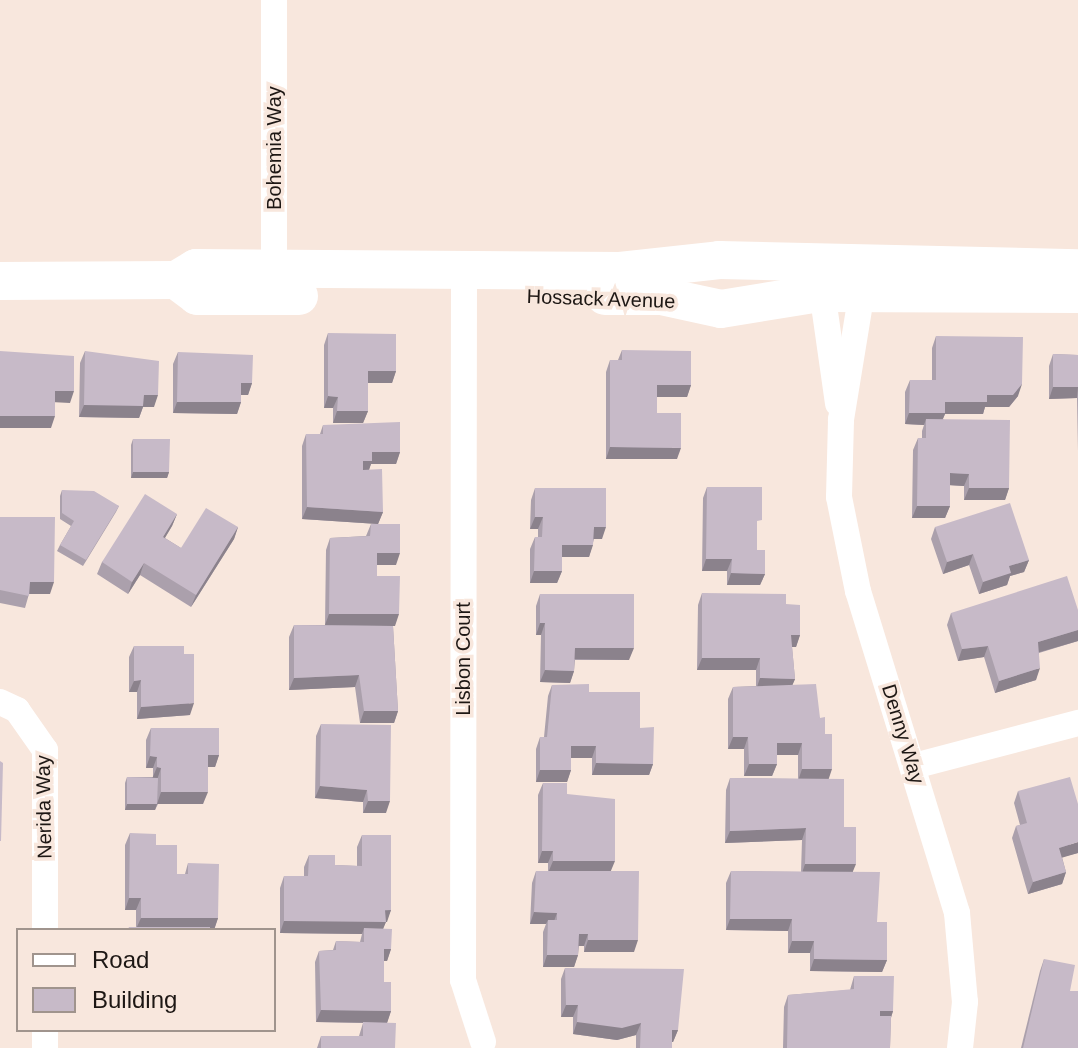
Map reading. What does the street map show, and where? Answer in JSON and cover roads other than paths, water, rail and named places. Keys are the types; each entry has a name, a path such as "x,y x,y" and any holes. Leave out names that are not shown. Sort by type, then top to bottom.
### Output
{"main road":[{"name":"Hossack Avenue","path":"0,281 176,280 196,268 274,282 464,284 648,270 719,260 820,278 1078,268"},
{"name":"Hossack Avenue","path":"864,278 1078,294"}],"street":[{"name":"Bohemia Way","path":"274,0 274,282"},
{"name":"Denny Way","path":"820,278 841,420"},
{"name":"Denny Way","path":"864,278 841,420 839,497 858,591 957,913 965,1002 960,1048"},
{"name":"Lisbon Court","path":"464,284 463,980 483,1042"},
{"name":"Nerida Way","path":"0,702 17,710 45,750 45,928"},
{"path":"914,766 1078,723"}]}
